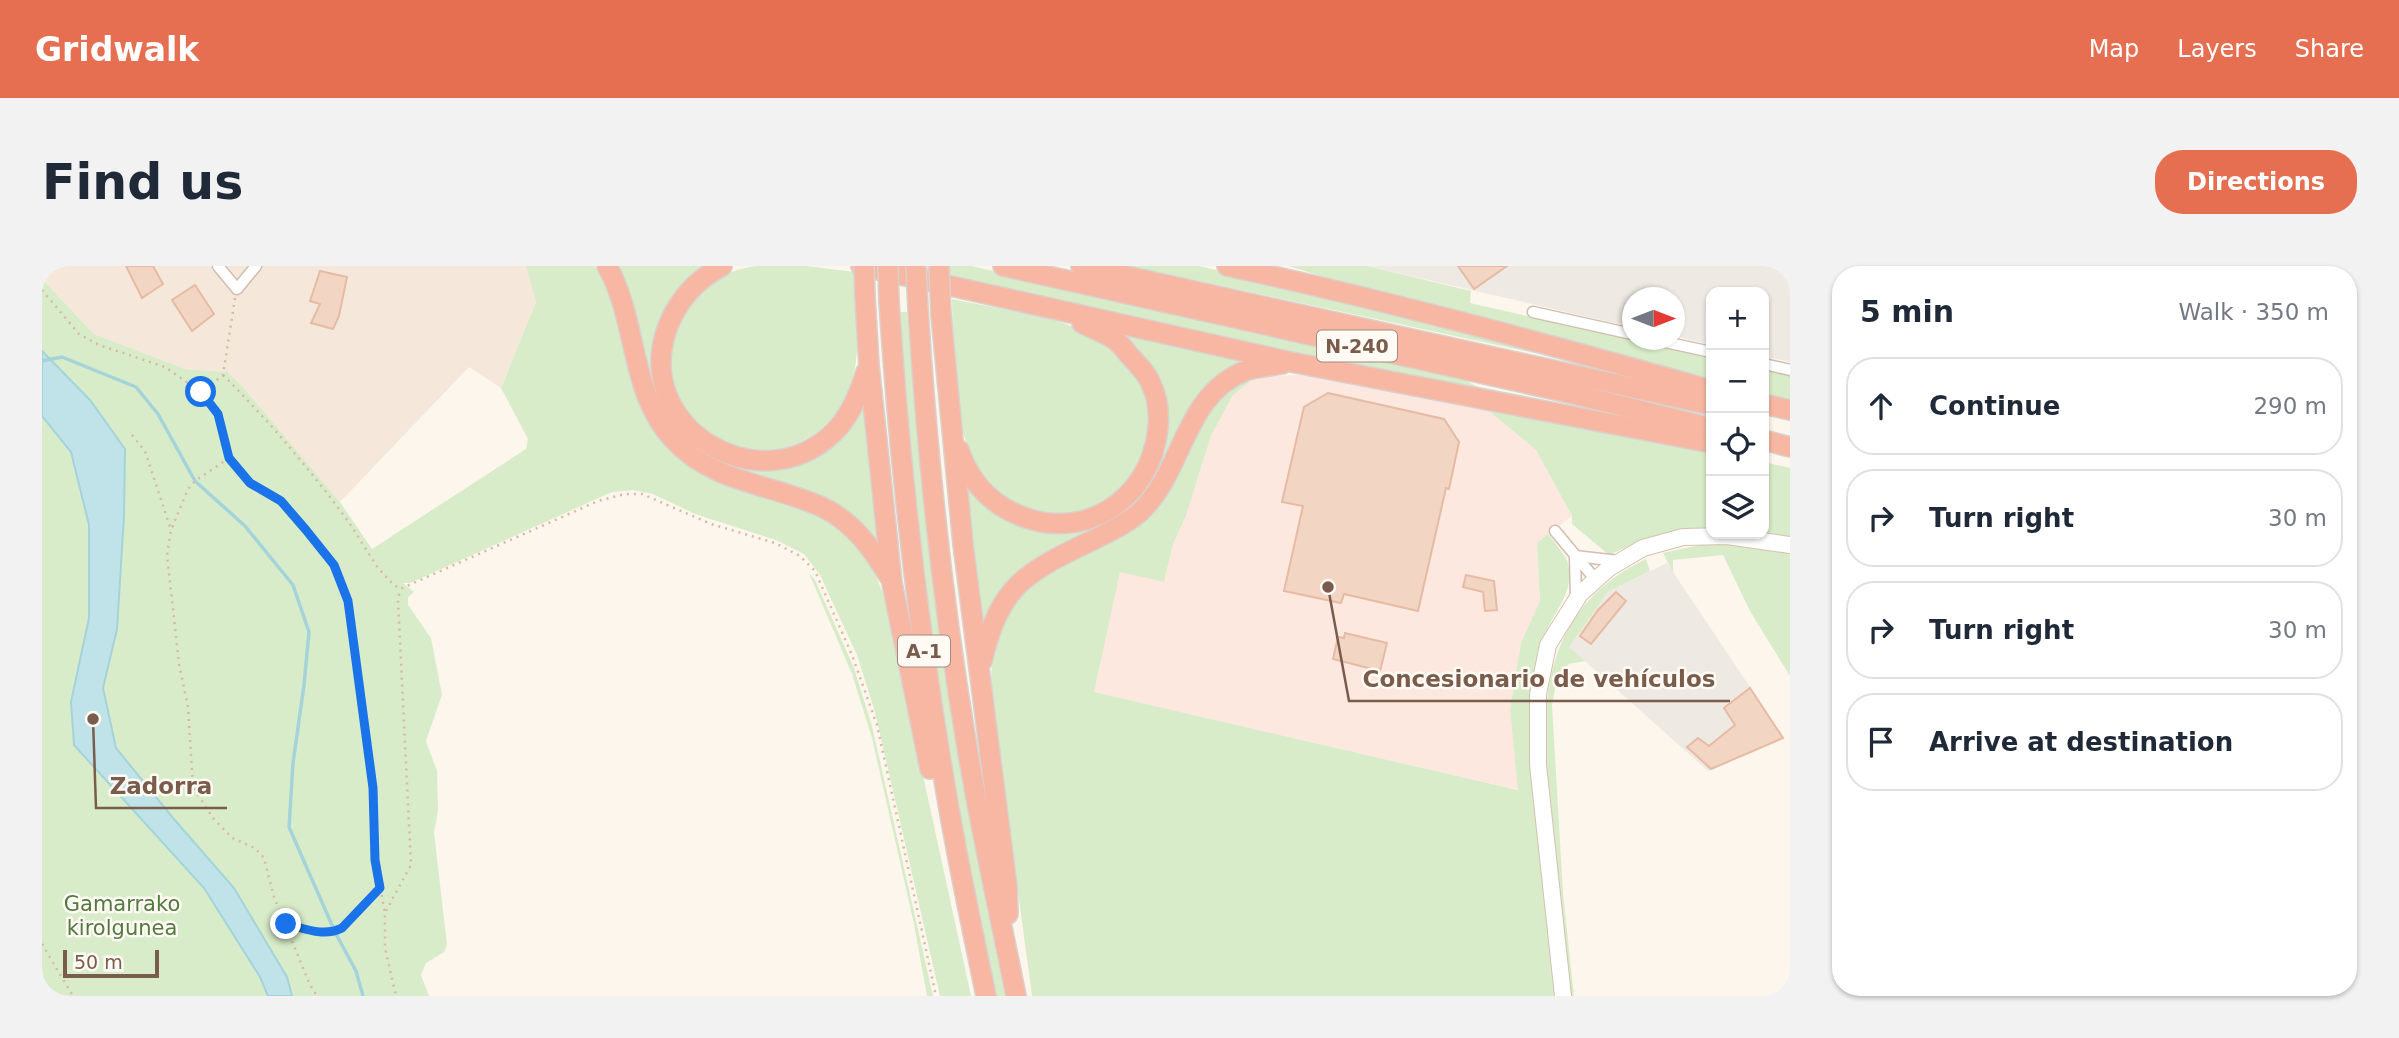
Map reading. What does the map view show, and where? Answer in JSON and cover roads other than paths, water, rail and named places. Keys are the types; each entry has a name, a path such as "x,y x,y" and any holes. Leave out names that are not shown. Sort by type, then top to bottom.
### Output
{"highway":[{"path":"607,266 627,314 649,403 673,439 688,454 718,472 799,498 835,515 864,539 892,583"},
{"path":"722,266 704,277 680,303 671,319 662,348 661,366 668,398 685,424 706,444 737,457 756,460 788,457 817,445 845,419 869,365"},
{"path":"948,804 930,769 892,583 869,365 862,266 1291,362 1706,442"},
{"name":"A-1","path":"888,266 902,471 920,622 948,804 986,996"},
{"name":"A-1","path":"916,266 930,473 947,618 988,864 1016,996"},
{"path":"939,266 951,431 1007,886 1011,971"},
{"name":"N-240","path":"1003,266 1578,395 1706,427"},
{"name":"N-240","path":"1081,266 1706,404"},
{"path":"1227,266 1294,280 1706,389"},
{"path":"1264,266 1294,280"},
{"path":"951,431 965,467 984,493 1005,509 1025,518 1050,524 1072,524 1115,506 1134,489 1150,465 1157,440 1159,415 1153,386 1144,371 1115,340 1056,310"},
{"path":"979,672 998,610 1021,580 1141,511 1163,481 1197,412 1217,388 1245,371 1291,362"},
{"path":"1769,405 1790,410"},
{"path":"1769,417 1790,422"},
{"path":"1769,441 1790,447"},
{"path":"1769,454 1790,458"}],"street":[{"path":"218,266 237,289 256,266"},
{"path":"1532,312 1622,332"},
{"path":"1685,346 1706,351"},
{"path":"1769,365 1790,370"},
{"path":"1555,531 1595,579"},
{"path":"1563,996 1538,765 1538,694 1548,645 1576,600 1595,579 1643,548 1683,537 1727,536 1790,545"},
{"path":"1575,556 1620,561"},
{"path":"1575,556 1576,600"}],"water":[{"path":"42,351 90,400 125,449 117,629 103,688 116,748 234,888 287,977 292,996 268,996 260,977 204,888 74,745 71,702 89,618 89,525 71,452 42,416"}],"waterway":[{"path":"42,361 62,357 136,387 158,414 195,481 245,526 293,585 309,632 293,763 289,827 335,932 356,971 363,996"}],"place":[{"name":"Concesionario de vehículos","path":"1328,587"},
{"name":"Zadorra","path":"93,719"}],"park label":[{"name":"Gamarrako kirolgunea","path":"122,916"}]}
